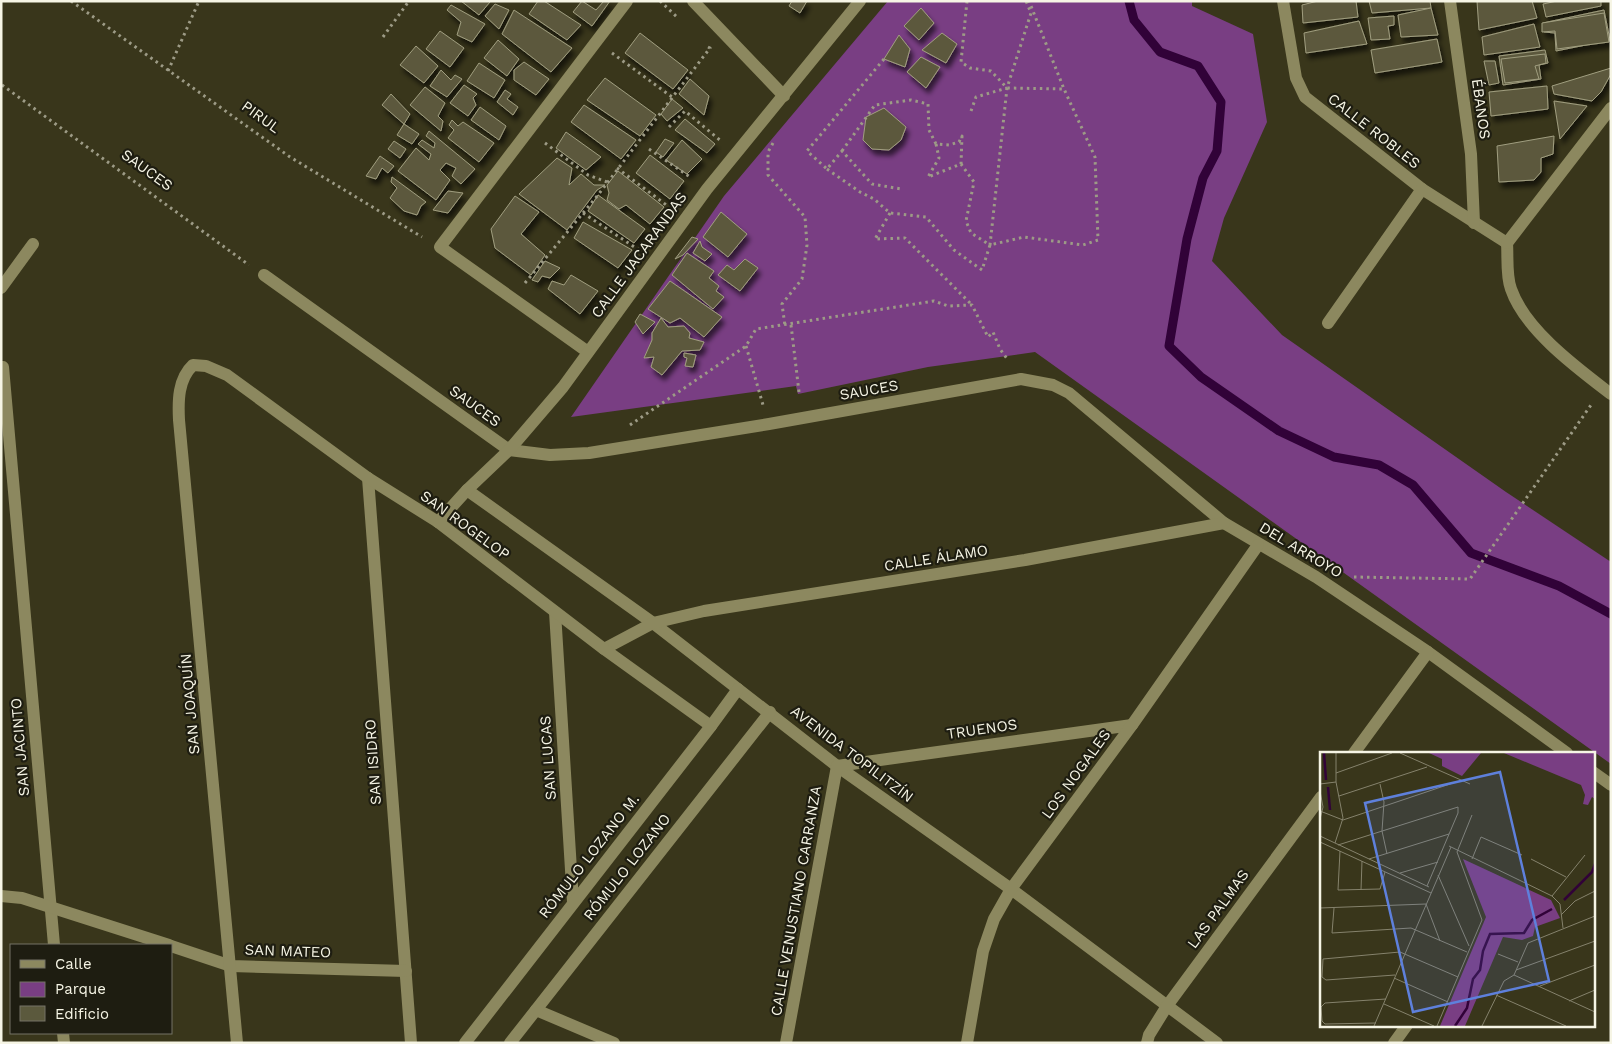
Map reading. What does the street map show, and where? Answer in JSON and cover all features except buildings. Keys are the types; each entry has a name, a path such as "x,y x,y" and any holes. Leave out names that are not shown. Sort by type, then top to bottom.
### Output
{"street":[{"path":"588,352 440,247 627,1"},
{"path":"693,1 784,96"},
{"name":"CALLE JACARANDAS","path":"438,522 467,490 509,450 563,387 707,189 860,1"},
{"name":"CALLE ROBLES","path":"1284,1 1296,78 1305,97 1422,189 1507,243"},
{"name":"ÉBANOS","path":"1450,1 1471,154 1474,222"},
{"path":"1607,391 1533,328 1518,306 1510,288 1507,243 1611,108"},
{"path":"1328,323 1422,189"},
{"path":"1,288 33,244"},
{"name":"SAUCES","path":"264,275 509,450 550,455 582,454 769,424 1021,379"},
{"name":"SAN ROGELOP","path":"193,365 206,366 227,375 368,478 438,522 604,649 711,726"},
{"name":"SAN JOAQUÍN","path":"193,365 187,371 179,393 179,420 237,1043"},
{"name":"SAN JACINTO","path":"3,367 54,944"},
{"name":"DEL ARROYO","path":"1021,379 1053,385 1069,393 1224,523 1258,545 1316,577 1428,652 1566,752"},
{"name":"SAN ISIDRO","path":"368,478 411,1043"},
{"name":"AVENIDA TOPILITZÍN","path":"467,490 653,624 770,712 837,766 1011,889 1217,1043"},
{"name":"CALLE ÁLAMO","path":"604,649 653,624 704,612 1025,560 1224,523"},
{"name":"LOS NOGALES","path":"967,1043 985,944 994,919 1011,889 1132,726 1258,545"},
{"name":"SAN LUCAS","path":"555,612 573,902"},
{"path":"1355,752 1428,652"},
{"name":"RÓMULO LOZANO M.","path":"465,1043 738,689"},
{"name":"RÓMULO LOZANO","path":"510,1043 770,712"},
{"name":"TRUENOS","path":"837,766 1132,726"},
{"name":"CALLE VENUSTIANO CARRANZA","path":"786,1043 837,766"},
{"path":"1595,776 1611,785"},
{"name":"LAS PALMAS","path":"1147,1043 1149,1035 1167,1006 1320,798"},
{"name":"SAN MATEO","path":"1,896 22,898 164,944"},
{"name":"SAN MATEO","path":"172,947 230,966 406,971"},
{"path":"536,1010 614,1043"},
{"path":"1394,1043 1406,1026"}],"path":[{"name":"PIRUL","path":"71,1 290,158 440,247"},
{"path":"168,71 199,1"},
{"path":"383,38 409,1"},
{"path":"660,1 682,21"},
{"path":"967,1 961,62 970,68 992,71 1007,88"},
{"path":"884,60 807,151 827,169 860,192 874,198 890,213 926,217 954,250 982,270 990,245 1007,88 1031,13 1027,1"},
{"path":"936,144 949,145 959,142 962,136 961,164 974,182 966,222 971,233 990,245 1024,237 1083,245 1098,240 1095,157 1027,1"},
{"path":"597,41 672,98"},
{"path":"512,299 583,214 710,48 703,42"},
{"name":"SAUCES","path":"2,86 264,275"},
{"path":"971,111 976,97 1007,88 1064,89"},
{"path":"827,169 875,105 910,100 928,104 928,130 936,144 938,158 928,177 961,164"},
{"path":"669,127 684,110 736,154"},
{"path":"529,131 588,175 608,182"},
{"path":"778,135 768,152 768,175 805,217 808,245 802,279 782,304 785,326"},
{"path":"649,149 707,189"},
{"path":"842,151 872,184 901,189"},
{"path":"617,168 685,219"},
{"path":"890,213 875,239 905,238 972,305 988,336 993,332 1000,349 1021,379"},
{"path":"583,214 655,261"},
{"path":"622,430 746,346 756,329 785,326 934,301 948,306 972,305"},
{"path":"791,325 799,392"},
{"path":"746,346 769,424"},
{"path":"1316,577 1470,579 1535,486 1607,391"}],"green space":[{"path":"888,1 1192,1 1192,6 1253,34 1267,122 1224,218 1212,261 1282,335 1506,492 1611,562 1611,764 1035,352 928,367 798,394 796,386 571,417 724,196"}],"waterway":[{"path":"1129,1 1134,20 1160,52 1198,66 1221,102 1217,151 1203,178 1187,239 1169,346 1201,377 1279,431 1334,457 1379,465 1413,485 1471,553 1559,586 1611,614"}]}
